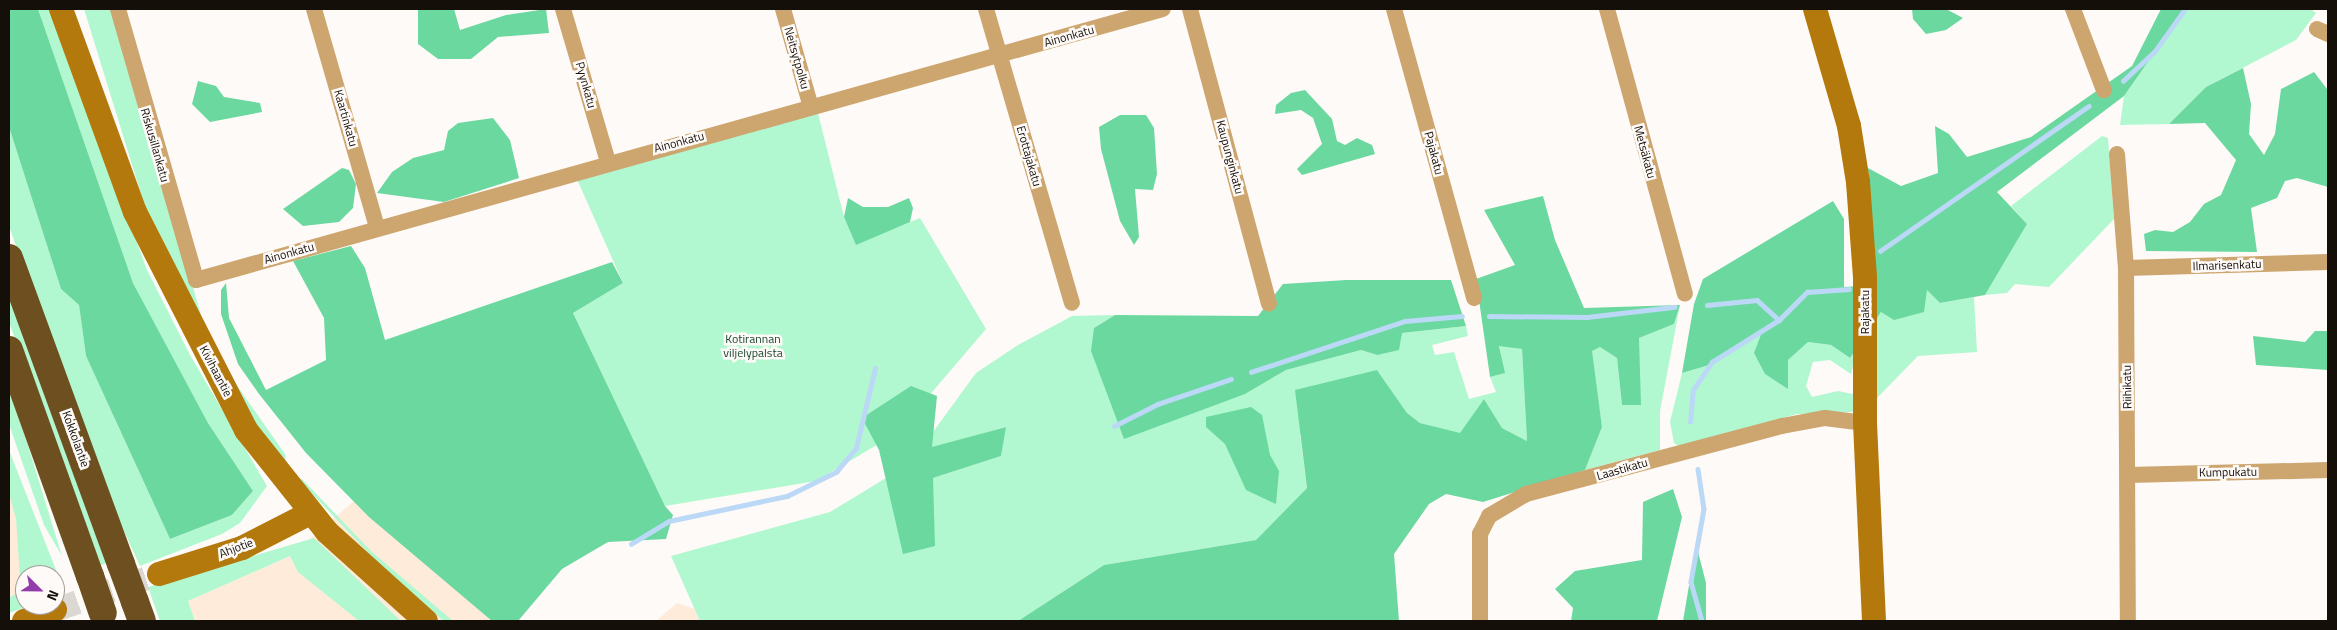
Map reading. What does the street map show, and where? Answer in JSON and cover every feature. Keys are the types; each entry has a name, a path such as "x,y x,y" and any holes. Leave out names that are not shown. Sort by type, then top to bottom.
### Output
{"highway":[{"name":"Kokkolantie","path":"9,258 138,612"},
{"path":"9,350 105,617"}],"street":[{"name":"Kivihaantie","path":"61,9 82,70 156,260 246,430 310,513 426,621"},
{"name":"Kivihaantie","path":"69,9 82,70"},
{"name":"Riskusillankatu","path":"118,9 196,280"},
{"name":"Kaartinkatu","path":"314,9 378,227"},
{"name":"Pyynkatu","path":"563,9 608,162"},
{"name":"Neitsytpolku","path":"783,9 811,107"},
{"name":"Erottajakatu","path":"986,9 1072,304"},
{"name":"Ainonkatu","path":"196,280 608,162 999,56 1163,9"},
{"name":"Kaupunginkatu","path":"1190,9 1270,304"},
{"name":"Pajakatu","path":"1394,9 1474,298"},
{"name":"Metsäkatu","path":"1606,9 1685,294"},
{"name":"Rajakatu","path":"1815,9 1849,126 1858,182 1865,278 1865,423 1874,621"},
{"path":"2073,9 2104,90"},
{"name":"Riihikatu","path":"2117,154 2126,268 2128,621"},
{"name":"Ilmarisenkatu","path":"2126,268 2328,262"},
{"name":"Laastikatu","path":"1480,621 1480,534 1490,516 1526,494 1782,426 1825,418 1865,423"},
{"name":"Kumpukatu","path":"2128,475 2328,470"},
{"name":"Ahjotie","path":"159,574 242,548 310,513"},
{"path":"24,621 41,615"}],"shaded area":[{"path":"9,476 23,565 15,565 15,610 9,613"},
{"path":"355,500 497,621 195,621 188,601 290,556"},
{"path":"677,603 695,609 700,621 656,621"}],"green space":[{"path":"9,9 38,9 133,283 208,423 253,491 232,515 170,539 86,356 79,305 61,289 9,127"},
{"path":"38,9 51,9 147,270 190,355 267,486 240,523 222,534 140,566 94,466 9,226 9,127 61,289 79,305 86,356 170,539 232,515 253,491 208,423 133,283"},
{"path":"84,9 115,9 204,326 238,387 285,454 287,467 239,401 146,210"},
{"path":"418,9 454,9 460,30 506,15 546,9 549,33 498,37 471,59 438,59 418,44"},
{"path":"1912,9 1946,9 1963,18 1946,30 1926,34 1913,19"},
{"path":"2161,9 2185,9 2124,96 1997,192 2027,224 1985,295 1940,303 1927,290 1924,312 1894,320 1881,312 1850,358 1831,345 1808,342 1788,360 1788,389 1765,374 1754,353 1762,332 1706,366 1682,373 1694,304 1703,279 1833,201 1844,219 1844,287 1876,285 1868,168 1901,186 1938,173 1935,126 1949,134 1967,157 2031,137 2132,66"},
{"path":"2185,9 2311,9 2316,13 2296,40 2206,87 2169,124 2120,125 2124,96"},
{"path":"2243,68 2251,104 2249,134 2264,155 2275,134 2281,89 2314,72 2327,89 2328,187 2297,178 2285,181 2277,198 2251,208 2257,252 2146,251 2144,234 2155,230 2173,232 2190,222 2204,204 2221,195 2236,160 2205,123 2169,124 2206,87"},
{"path":"198,81 216,86 224,97 260,103 262,112 210,122 192,104"},
{"path":"1305,90 1332,119 1337,141 1345,145 1357,138 1372,145 1375,154 1302,175 1297,169 1322,144 1313,118 1301,110 1275,114 1276,105 1291,93"},
{"name":"Kotirannan viljelypalsta","path":"817,109 844,217 856,244 920,218 986,329 897,433 816,481 665,506 573,313 623,283 576,177"},
{"path":"1120,115 1146,115 1154,128 1157,174 1153,190 1135,189 1139,237 1134,245 1120,221 1101,149 1099,127"},
{"path":"493,118 510,140 519,178 444,202 377,193 392,172 413,158 444,150 448,131 458,123"},
{"path":"2102,136 2108,138 2114,219 2049,287 2015,284 2007,293 1985,295 2027,224 2011,206"},
{"path":"342,168 349,170 356,184 353,208 339,222 303,226 283,209"},
{"path":"1543,196 1555,240 1584,308 1680,305 1674,324 1639,338 1641,405 1622,405 1617,358 1600,347 1592,351 1602,427 1585,470 1483,502 1446,494 1429,504 1394,554 1399,621 1018,621 1104,565 1256,540 1307,488 1295,390 1377,370 1407,413 1420,423 1460,433 1484,399 1502,428 1527,441 1522,349 1499,346 1505,373 1490,377 1476,279 1515,265 1484,210"},
{"path":"848,198 863,207 888,207 909,198 913,208 910,222 856,245 844,217"},
{"path":"351,246 365,268 385,340 612,262 623,283 573,313 665,506 673,515 666,539 608,542 562,569 518,621 492,621 369,517 306,453 259,394 238,364 221,314 221,290 226,283 229,318 266,390 326,360 324,318 293,261"},
{"path":"1346,280 1451,280 1466,326 1402,333 1399,350 1377,355 1361,350 1286,370 1245,394 1124,439 1091,351 1094,328 1115,315 1258,316 1283,284"},
{"path":"9,286 108,562 98,567 9,322"},
{"path":"1927,290 1940,303 1974,297 1977,352 1918,356 1875,400 1872,325 1881,312"},
{"path":"1680,305 1660,411 1660,450 1585,470 1602,427 1591,351 1600,347 1617,358 1622,405 1639,338 1674,324"},
{"path":"1115,315 1094,328 1245,394 1286,370 1361,350 1377,355 1402,333 1466,326 1468,336 1432,345 1435,355 1454,352 1469,399 1496,392 1490,377 1504,373 1499,345 1522,349 1527,441 1502,428 1484,399 1460,434 1420,423 1407,413 1377,370 1300,435 1307,488 1256,540 1104,565 1018,621 700,621 671,556 830,512 886,478 893,505 933,478 1001,456 1005,427 932,448 930,436 976,373 1018,345 1072,316"},
{"path":"2315,331 2328,331 2328,370 2256,365 2253,336 2305,342"},
{"path":"1763,332 1788,389 1788,360 1808,342 1831,345 1850,358 1857,348 1851,374 1830,360 1813,362 1806,386 1812,397 1838,391 1857,395 1858,406 1852,412 1797,414 1679,446 1674,443 1670,422 1682,373 1706,366"},
{"path":"9,384 62,556 44,525 9,424"},
{"path":"911,386 937,396 932,447 1006,427 1001,456 933,478 935,546 903,554 879,450 862,418"},
{"path":"1251,407 1262,415 1270,455 1279,471 1276,504 1246,490 1225,444 1206,427 1206,417"},
{"path":"9,450 54,565 19,565 16,519 9,493"},
{"path":"302,479 372,552 453,621 444,621 396,582 299,480"},
{"path":"1673,489 1682,517 1657,621 1571,621 1573,608 1555,589 1575,571 1642,560 1643,502"},
{"path":"314,538 401,621 359,621 298,572 290,556 188,601 195,621 160,621 148,587"},
{"path":"1696,544 1706,583 1706,621 1683,621"},
{"path":"15,594 15,611 9,613 9,598"}],"waterway":[{"path":"2123,81 2155,51 2185,9"},
{"path":"1880,251 2089,106"},
{"path":"1690,422 1693,390 1712,362 1779,320 1807,292 1849,289"},
{"path":"1707,305 1757,300 1779,320"},
{"path":"1489,316 1587,317 1674,307"},
{"path":"1251,372 1405,321 1462,316"},
{"path":"631,544 669,521 787,496 836,472 856,448 875,368"},
{"path":"1114,426 1158,404 1231,379"},
{"path":"1698,469 1704,509 1691,582 1702,621"}],"tunnel":[{"path":"65,607 159,574"}]}
